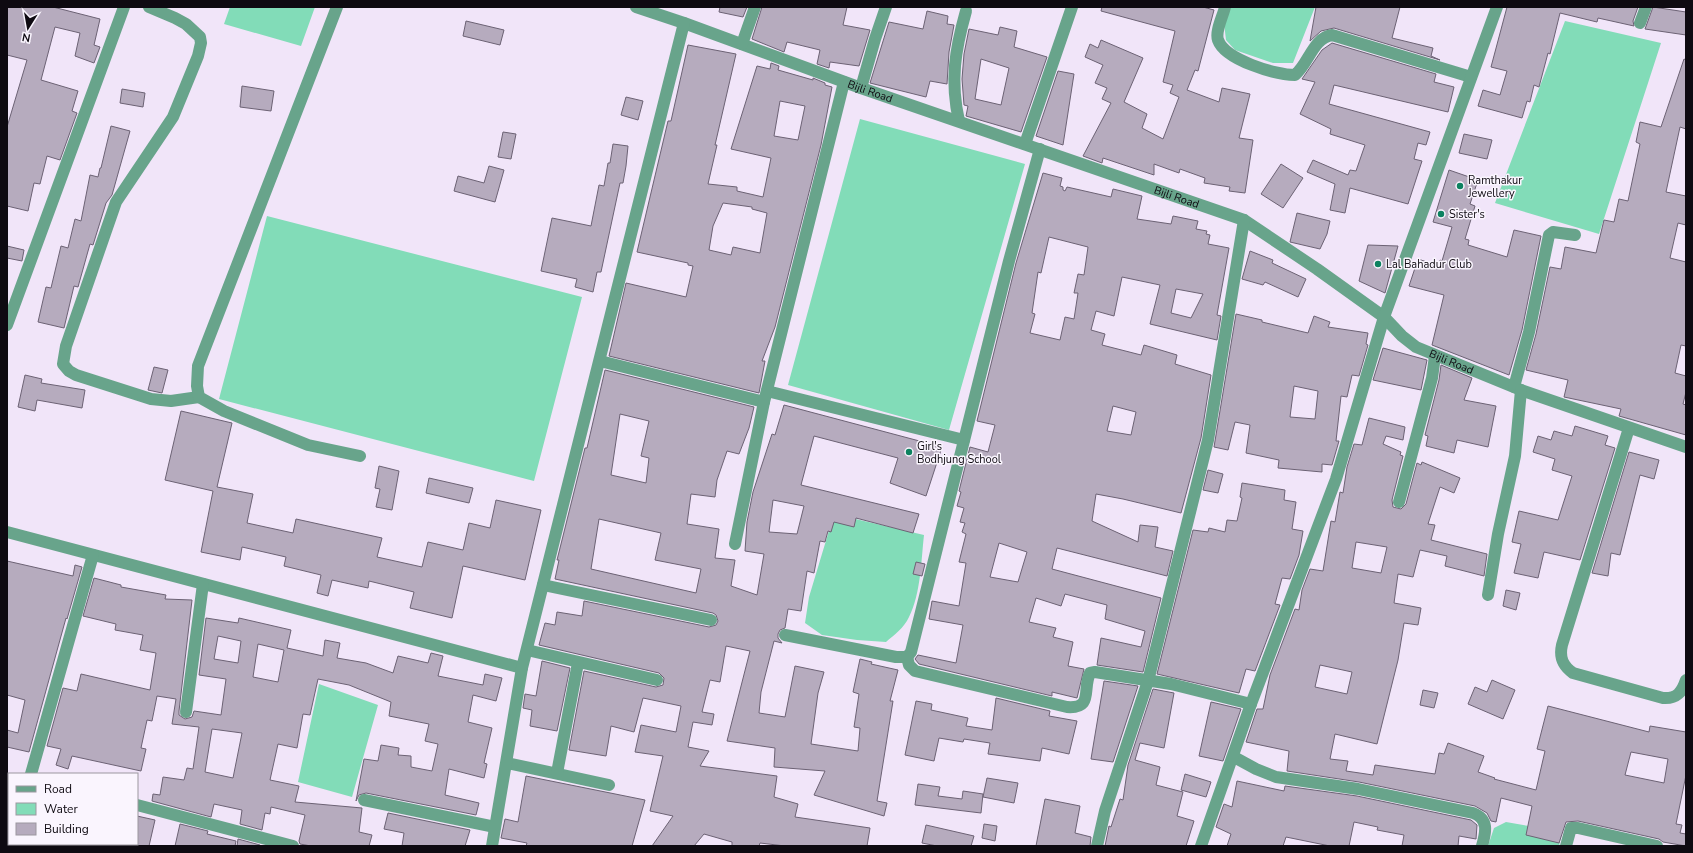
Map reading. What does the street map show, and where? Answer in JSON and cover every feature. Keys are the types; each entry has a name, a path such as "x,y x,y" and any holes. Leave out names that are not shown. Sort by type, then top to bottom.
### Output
{"street":[{"path":"7,325 124,7"},
{"path":"149,7 181,21 200,37 201,43 198,56 173,117 114,207 68,339 63,364 76,374 151,399 170,401 199,397 224,411 302,443 360,456"},
{"path":"199,397 197,386 198,366 337,7"},
{"name":"Bijli Road","path":"636,7 684,23 861,88 1040,148 1244,220 1317,268 1384,316 1412,344 1436,356 1517,389 1686,447"},
{"path":"742,44 755,7"},
{"path":"861,88 874,39 886,7"},
{"path":"1025,144 1072,7"},
{"path":"1225,7 1218,31 1218,40 1226,51 1269,72 1295,75 1301,70 1319,41 1324,36 1332,35 1471,77"},
{"path":"1201,846 1234,757 1251,704 1336,479 1384,316 1497,7"},
{"path":"1640,24 1646,7"},
{"path":"958,121 954,96 954,71 957,43 966,11"},
{"path":"492,846 508,763 522,668 684,23"},
{"path":"735,544 766,396 844,82"},
{"path":"907,657 911,652 924,607 1009,261 1040,148"},
{"path":"1097,846 1105,811 1148,681 1208,440 1244,220"},
{"path":"1488,595 1498,534 1516,456 1517,389 1549,235 1554,232 1575,235"},
{"path":"1399,502 1432,378 1436,356"},
{"path":"600,361 964,440"},
{"path":"1629,428 1562,645 1560,653 1562,662 1564,667 1573,673 1663,698 1671,699 1677,696 1682,692 1686,680"},
{"path":"7,532 522,668"},
{"path":"31,773 93,555"},
{"path":"186,712 203,584"},
{"path":"543,584 711,620"},
{"path":"786,636 907,657"},
{"path":"527,650 657,680"},
{"path":"907,657 909,665 915,671 1067,707 1076,708 1081,706 1085,700 1088,677 1090,673 1094,672 1172,684 1251,704"},
{"path":"557,773 578,663"},
{"path":"1234,757 1256,769 1276,777 1358,789 1473,813 1480,816 1486,823 1482,846"},
{"path":"508,763 609,785"},
{"path":"364,800 495,827"},
{"path":"138,805 294,846"},
{"path":"1566,846 1571,828 1578,828 1657,846"}],"water":[{"path":"230,7 315,7 301,46 224,24"},
{"path":"1230,7 1315,7 1293,63 1273,63 1235,50 1226,40 1224,23"},
{"path":"1565,21 1661,43 1599,234 1495,203"},
{"path":"860,119 1025,164 949,430 788,385"},
{"path":"267,216 582,297 534,481 219,399"},
{"path":"834,514 924,535 920,577 913,608 904,625 886,642 822,635 805,623 809,597"},
{"path":"319,684 378,705 352,797 298,782"},
{"path":"1506,822 1529,826 1561,837 1559,846 1488,846 1494,828"}],"building":[{"path":"7,7 53,7 100,19 94,45 100,47 94,63 75,56 80,33 55,27 41,80 78,91 72,111 77,113 60,160 47,156 40,184 34,183 28,211 7,206 7,127 27,60 7,55"},
{"path":"720,7 747,7 743,17 719,12"},
{"path":"762,7 847,7 843,25 870,30 859,66 830,62 829,68 817,64 820,50 787,42 784,52 752,39"},
{"path":"1102,7 1203,7 1214,10 1198,71 1195,70 1187,90 1219,102 1222,88 1250,94 1239,138 1253,140 1245,193 1229,191 1230,187 1204,183 1205,178 1180,169 1179,173 1154,164 1154,175 1103,158 1102,163 1083,156 1111,103 1102,99 1107,88 1095,83 1103,65 1085,57 1090,44 1098,48 1101,40 1143,58 1124,102 1147,114 1142,128 1163,139 1179,97 1170,93 1173,85 1163,82 1175,31 1101,11"},
{"path":"1316,7 1400,7 1392,38 1433,48 1431,56 1440,60 1334,28 1321,31 1310,41"},
{"path":"1507,7 1638,7 1633,21 1634,26 1598,18 1597,22 1560,13 1550,54 1548,53 1539,87 1534,85 1530,102 1527,101 1522,118 1478,106 1483,90 1500,95 1507,71 1491,67"},
{"path":"1653,7 1686,12 1686,35 1645,29"},
{"path":"927,11 948,16 947,24 954,25 949,52 947,84 930,81 926,97 870,83 889,22 923,29"},
{"path":"466,21 504,30 500,45 463,36"},
{"path":"1000,27 1017,31 1014,47 1047,57 1021,132 966,116 968,106 964,105 962,79 964,54 969,29 998,35","holes":["981,59 1009,68 1001,105 975,99"]},
{"path":"1332,43 1436,74 1434,82 1454,87 1448,112 1334,85 1329,104 1430,132 1426,145 1418,143 1414,159 1422,161 1408,204 1350,188 1345,213 1330,210 1335,184 1307,172 1313,160 1348,175 1350,170 1356,171 1365,145 1330,134 1331,129 1300,114 1315,82 1302,79 1322,50"},
{"path":"688,45 736,54 715,145 717,145 708,184 737,187 737,191 763,197 771,158 731,149 757,66 770,69 771,63 779,66 778,70 813,80 813,78 832,87 821,145 775,327 762,361 765,361 759,393 609,356 626,283 686,297 693,266 688,265 688,263 637,252 668,121 671,121","holes":["780,101 805,106 798,140 774,136","723,203 752,207 752,209 767,213 760,253 733,247 731,255 709,250 713,226"]},
{"path":"1684,59 1686,60 1686,129 1680,127 1666,192 1686,196 1686,225 1678,223 1670,258 1686,262 1686,346 1681,345 1675,373 1686,376 1686,392 1683,404 1686,405 1686,435 1619,416 1621,409 1564,397 1568,380 1526,370 1536,334 1550,267 1561,269 1565,247 1596,253 1604,220 1614,222 1619,199 1628,201 1640,144 1636,142 1640,122 1661,127"},
{"path":"1058,71 1074,74 1063,145 1036,136"},
{"path":"242,86 274,91 271,111 240,107"},
{"path":"122,89 145,93 143,107 120,103"},
{"path":"626,97 643,101 638,120 621,115"},
{"path":"111,126 130,131 112,195 106,203 93,245 90,244 78,287 74,286 64,328 38,322 46,287 51,288 61,246 68,248 75,219 81,221 90,175 98,177"},
{"path":"503,132 516,134 511,159 498,157"},
{"path":"1464,134 1492,140 1487,159 1459,153"},
{"path":"613,144 628,146 626,166 623,183 620,183 601,272 597,272 593,292 575,287 577,279 541,271 552,218 591,226 599,185 604,186"},
{"path":"1281,164 1303,178 1283,208 1261,194"},
{"path":"489,166 504,170 495,202 454,191 458,176 484,183"},
{"path":"1449,170 1478,180 1470,204 1475,206 1465,239 1469,240 1468,245 1507,257 1514,230 1541,236 1522,330 1509,375 1432,345 1444,295 1409,286 1418,259 1439,266 1440,260 1442,261 1452,227 1433,222"},
{"path":"1043,173 1062,178 1060,186 1063,187 1063,190 1065,191 1067,187 1111,197 1113,189 1142,196 1137,219 1171,224 1173,216 1198,221 1196,229 1207,231 1206,234 1210,235 1208,244 1229,248 1217,315 1221,316 1217,340 1150,324 1160,285 1122,277 1114,316 1096,311 1091,330 1105,334 1102,345 1141,355 1144,345 1177,355 1175,364 1211,375 1201,438 1181,513 1096,494 1092,521 1138,542 1140,525 1158,527 1155,547 1173,551 1167,576 1057,548 1052,569 1161,598 1143,672 1097,665 1101,638 1141,647 1145,631 1105,619 1107,605 1065,594 1061,606 1036,598 1029,622 1056,628 1053,637 1073,642 1068,666 1084,669 1077,698 1052,692 1052,696 919,664 915,659 918,655 956,663 963,625 929,619 932,601 959,606 966,563 959,562 966,534 962,532 965,523 960,522 964,508 957,506 961,492 959,491 970,447 988,452 995,425 977,421 1016,263","holes":["1049,237 1088,247 1084,275 1078,274 1074,293 1078,293 1074,319 1065,317 1060,340 1030,333 1035,314 1032,313 1038,272 1041,273","1176,289 1203,294 1191,318 1171,313","1113,406 1136,412 1131,435 1107,431","999,543 1027,552 1018,582 990,577"]},
{"path":"1297,213 1330,221 1327,234 1320,249 1290,242"},
{"name":"Lal Bahadur Club","path":"1368,245 1398,246 1385,293 1359,281"},
{"path":"7,246 24,250 22,261 7,258"},
{"path":"1250,251 1273,260 1272,263 1306,279 1298,297 1265,282 1263,285 1242,279"},
{"path":"1236,314 1308,333 1314,316 1330,322 1328,327 1368,333 1366,344 1368,345 1359,376 1352,375 1347,397 1341,396 1336,441 1339,441 1332,465 1322,464 1322,472 1278,468 1279,460 1246,453 1250,425 1235,422 1228,450 1214,447","holes":["1294,386 1318,391 1315,419 1290,417"]},
{"path":"1383,348 1427,360 1421,390 1373,380"},
{"path":"1441,365 1472,378 1464,400 1496,406 1488,447 1457,440 1454,453 1426,446 1428,436 1425,435 1439,380"},
{"path":"154,367 168,370 162,393 148,390"},
{"path":"605,370 754,407 749,428 739,454 727,451 717,480 715,497 691,494 687,524 719,529 715,558 735,560 731,586 757,595 764,554 745,551 747,522 753,492 772,434 775,435 784,405 942,447 926,496 890,483 898,458 814,436 801,485 919,514 913,533 856,518 854,527 834,522 831,532 828,531 825,542 820,541 814,573 807,571 801,611 788,609 785,628 780,630 778,634 778,638 782,643 774,641 761,692 759,713 785,717 795,666 824,672 818,693 811,744 858,751 860,728 854,727 859,694 853,692 860,659 872,662 871,664 898,670 890,701 893,701 877,801 887,803 884,816 814,795 825,771 774,767 775,748 727,741 750,651 726,646 720,682 710,680 702,712 714,714 712,725 693,722 688,747 709,751 700,766 777,776 774,797 798,804 795,817 870,828 867,846 785,846 760,843 759,846 732,846 732,842 704,834 694,846 652,846 673,816 650,811 663,756 635,752 641,725 676,732 681,706 643,698 634,732 611,726 606,756 569,750 584,671 656,687 663,685 664,678 659,673 539,645 545,623 555,625 557,612 582,616 584,601 709,627 716,625 718,621 716,615 713,613 555,579 559,560 557,560 585,448 587,448","holes":["620,414 649,421 641,456 649,458 646,483 611,475","773,500 804,506 797,534 769,532","599,519 661,533 655,560 701,569 696,593 591,569"]},
{"path":"25,375 42,379 41,383 85,390 82,408 37,400 35,411 18,407"},
{"path":"181,411 232,423 217,487 253,494 247,523 293,533 296,519 382,538 377,557 422,567 428,542 463,550 469,523 490,528 496,500 541,510 525,580 463,566 452,618 410,608 414,592 369,581 368,588 332,580 328,596 317,593 321,575 284,566 286,557 242,547 240,560 201,552 213,491 165,480"},
{"path":"1369,418 1405,427 1403,440 1386,436 1383,444 1401,452 1400,455 1403,456 1392,500 1393,507 1401,509 1406,504 1417,463 1421,465 1422,462 1460,478 1454,493 1440,487 1428,524 1435,525 1431,540 1487,554 1484,576 1445,566 1447,556 1420,550 1413,577 1398,574 1394,603 1421,608 1418,625 1404,623 1398,660 1377,744 1335,734 1330,759 1348,761 1346,771 1373,775 1375,765 1435,774 1439,753 1444,754 1448,743 1484,756 1478,772 1495,778 1494,779 1536,790 1545,751 1537,749 1548,706 1649,732 1650,726 1686,732 1686,775 1676,824 1682,825 1680,833 1686,834 1686,846 1663,842 1659,839 1578,821 1566,822 1559,843 1526,835 1532,806 1501,798 1496,822 1491,821 1487,813 1475,806 1359,782 1287,771 1289,751 1246,742 1257,709 1263,709 1270,675 1295,609 1299,610 1302,590 1310,569 1323,571 1331,521 1335,522 1340,492 1343,493 1347,467 1354,444 1362,445","holes":["1356,542 1387,547 1381,573 1352,568","1320,665 1352,672 1347,694 1315,687","1631,752 1668,759 1664,783 1625,775"]},
{"path":"1575,426 1608,436 1605,445 1615,448 1580,560 1544,552 1538,578 1514,573 1521,544 1512,542 1519,511 1558,520 1572,476 1552,470 1555,459 1533,452 1538,436 1551,440 1554,431 1572,436"},
{"path":"1629,452 1659,460 1654,479 1640,475 1620,555 1611,553 1608,576 1592,573"},
{"path":"379,466 399,471 392,510 376,507 380,489 375,488"},
{"path":"1208,470 1223,474 1218,493 1203,490"},
{"path":"429,478 473,488 469,503 426,493"},
{"path":"1242,483 1285,490 1284,500 1296,502 1292,529 1303,531 1299,555 1290,579 1282,578 1275,604 1280,605 1255,671 1246,669 1239,693 1157,674 1193,530 1208,532 1209,528 1225,532 1227,520 1237,521 1242,498 1240,497"},
{"path":"7,561 73,576 75,565 82,567 67,619 66,618 29,752 7,747 7,730 18,733 25,700 7,695"},
{"path":"916,562 925,564 922,576 913,574"},
{"path":"94,578 121,585 121,587 166,595 165,599 192,600 179,711 179,715 185,719 192,717 194,711 221,715 226,679 199,675 206,618 238,623 239,618 291,630 287,648 323,656 325,640 340,643 337,658 366,663 393,673 398,656 428,663 431,653 443,656 438,676 483,685 485,674 502,678 496,701 473,695 468,722 492,728 484,763 487,764 484,778 449,769 445,795 479,803 476,815 366,793 359,795 356,801 364,759 378,761 381,745 399,748 398,755 411,756 411,767 432,771 438,744 425,741 429,724 389,716 391,702 349,685 318,679 310,715 303,714 297,748 278,744 270,780 299,786 295,802 362,808 359,832 372,835 369,846 311,846 300,844 299,841 305,815 271,807 270,814 265,813 262,830 240,824 242,810 214,804 211,817 152,801 153,794 160,795 163,777 184,780 187,768 193,769 199,727 172,724 176,699 157,696 152,721 147,720 141,748 146,749 141,771 72,756 68,769 56,765 61,749 47,746 63,688 77,691 81,674 150,690 156,653 140,650 143,635 115,630 116,624 83,616","holes":["218,636 241,641 238,663 214,659","258,644 284,650 278,682 253,677","212,729 242,733 233,778 205,772"]},
{"path":"1506,590 1520,593 1516,610 1503,606"},
{"path":"542,661 570,668 557,731 530,726 532,710 523,708 525,694 536,696"},
{"path":"1492,680 1515,690 1503,719 1468,704 1475,687 1487,692"},
{"path":"1104,681 1138,686 1113,762 1091,759"},
{"path":"1153,689 1174,693 1164,748 1140,743 1135,760 1160,767 1156,785 1183,792 1177,816 1194,821 1186,846 1105,846 1109,826 1111,827 1120,799 1123,800 1128,765"},
{"path":"1423,690 1438,693 1434,708 1420,705"},
{"path":"996,698 1050,711 1049,716 1077,721 1069,754 1042,748 1040,761 988,754 990,743 964,739 963,742 939,738 934,761 905,755 916,701 932,704 931,710 968,718 966,726 992,730"},
{"path":"1211,702 1241,709 1223,761 1199,756"},
{"path":"1185,774 1211,782 1206,797 1181,790"},
{"path":"526,776 645,800 632,846 526,846 527,843 501,838 505,819 518,822"},
{"path":"987,778 1018,783 1014,803 983,797"},
{"path":"1237,781 1284,791 1285,786 1357,796 1471,820 1477,825 1476,839 1459,836 1458,846 1402,846 1404,835 1377,830 1378,827 1354,822 1349,846 1330,846 1286,837 1283,846 1227,846 1231,834 1216,827 1224,804 1232,807"},
{"path":"918,784 940,787 938,796 962,799 963,791 983,794 981,813 915,805"},
{"path":"1045,799 1080,806 1075,833 1091,837 1090,846 1036,846"},
{"path":"388,813 470,830 465,846 402,846 404,833 384,829"},
{"path":"138,816 155,820 149,846 137,846"},
{"path":"180,824 208,831 207,834 236,841 235,846 175,846"},
{"path":"984,824 997,826 995,841 982,838"},
{"path":"926,825 974,836 971,846 937,846 922,843"},
{"path":"238,839 260,845 237,846"}],"place":[{"name":"Ramthakur Jewellery","path":"1460,186"},
{"name":"Sister's","path":"1441,214"},
{"name":"Lal Bahadur Club","path":"1378,264"},
{"name":"Girl's Bodhjung School","path":"909,452"}]}
